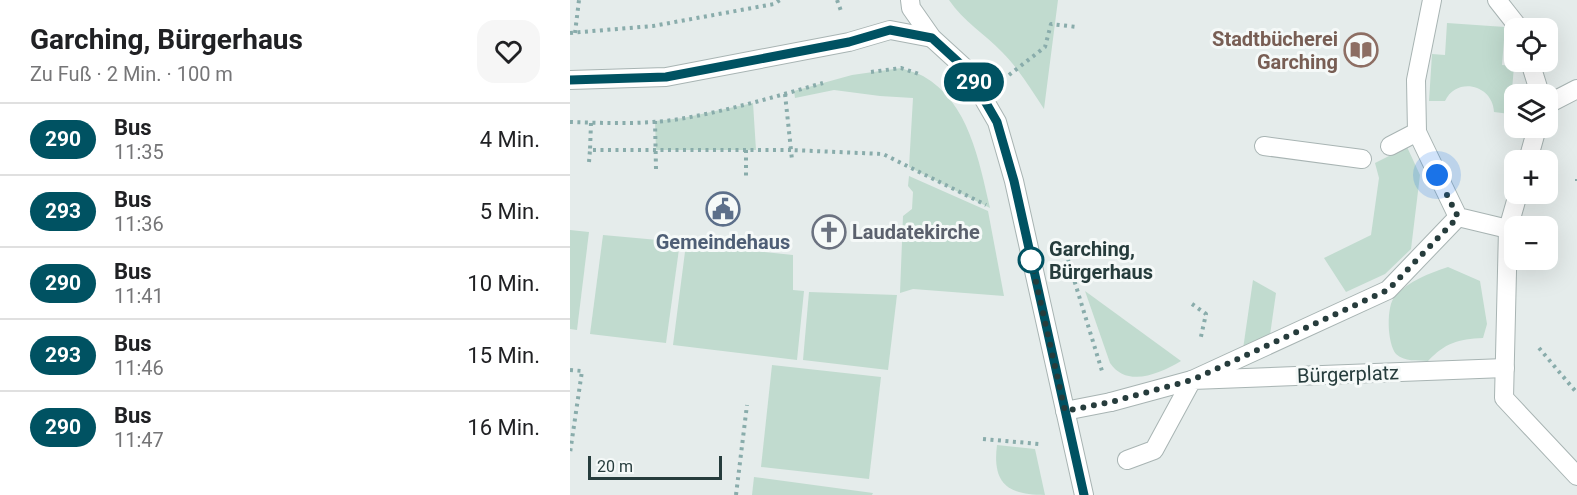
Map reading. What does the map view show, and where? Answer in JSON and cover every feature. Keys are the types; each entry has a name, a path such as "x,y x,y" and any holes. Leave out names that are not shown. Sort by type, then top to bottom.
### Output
{"street":[{"path":"910,0 911,8 932,38 967,70 997,122 1014,181 1084,495"},
{"path":"1432,0 1416,80 1417,132 1458,217 1504,228"},
{"path":"1497,0 1511,18"},
{"path":"570,80 666,77 849,42 890,30 932,38"},
{"path":"1558,99 1577,89"},
{"path":"1390,146 1417,132"},
{"path":"1264,146 1362,159"},
{"name":"Bürgerplatz","path":"1065,411 1111,402 1192,380 1388,290 1458,217"},
{"path":"1507,270 1504,398 1577,476"},
{"name":"Bürgerplatz","path":"1192,380 1505,368"},
{"path":"1127,460 1154,450 1192,380"}],"path":[{"path":"579,0 572,33 653,26 774,4 780,0"},
{"path":"1009,75 1045,47 1052,24 1077,27"},
{"path":"862,74 901,68 922,75 930,81"},
{"path":"570,122 655,121 683,118 833,80"},
{"path":"785,94 792,160"},
{"path":"655,121 656,169"},
{"path":"589,162 591,123"},
{"path":"590,150 791,150 883,154 991,208 988,197"},
{"path":"746,150 746,178"},
{"path":"1192,304 1206,314 1198,348"},
{"path":"1535,342 1577,393"},
{"path":"570,370 582,372 570,453"},
{"path":"736,495 747,405"},
{"path":"983,439 1046,445"}],"green space":[{"path":"949,0 1058,0 1044,109 1008,59"},
{"path":"1447,23 1504,27 1502,65 1504,65 1504,72 1514,72 1512,84 1504,84 1504,113 1494,112 1488,95 1474,87 1458,88 1445,101 1429,101 1432,54 1445,55"},
{"path":"901,68 920,75 939,87 962,117 976,152 990,208 909,167 913,98 834,90 795,98 794,91 852,75"},
{"path":"753,103 756,150 656,150 655,121 683,118"},
{"path":"1407,147 1420,175 1411,249 1385,274 1346,292 1324,258 1371,235 1379,178 1375,163"},
{"path":"909,176 988,211 1004,296 913,289 900,293 903,216 912,209 913,192 908,186"},
{"path":"570,230 589,232 577,330 570,329"},
{"path":"603,235 680,242 666,343 590,334"},
{"path":"686,244 793,255 793,290 804,291 797,360 673,345"},
{"path":"1448,267 1480,281 1487,324 1483,338 1452,343 1428,361 1399,357 1393,349 1389,333 1392,301 1401,290 1413,282"},
{"path":"1253,280 1276,293 1270,335 1243,349"},
{"path":"1085,291 1181,361 1144,376 1134,377 1117,371 1110,363"},
{"path":"809,292 897,295 888,370 803,360"},
{"path":"772,365 881,377 869,479 761,467"},
{"path":"997,445 1035,449 1045,495 1021,493 1005,485 997,469"},
{"path":"754,477 873,493 872,495 752,495"}],"bus line":[{"name":"290","path":"570,80 666,77 849,42 890,30 932,38 967,70 997,122 1014,181 1084,495"}],"place":[{"name":"Stadtbücherei Garching","path":"1361,50"},
{"name":"Gemeindehaus","path":"723,209"},
{"name":"Laudatekirche","path":"829,232"},
{"name":"Garching, Bürgerhaus","path":"1031,260"}],"route":[{"path":"1031,260 1030,255 1065,411 1111,402 1192,380 1388,290 1458,217 1437,175"}]}
